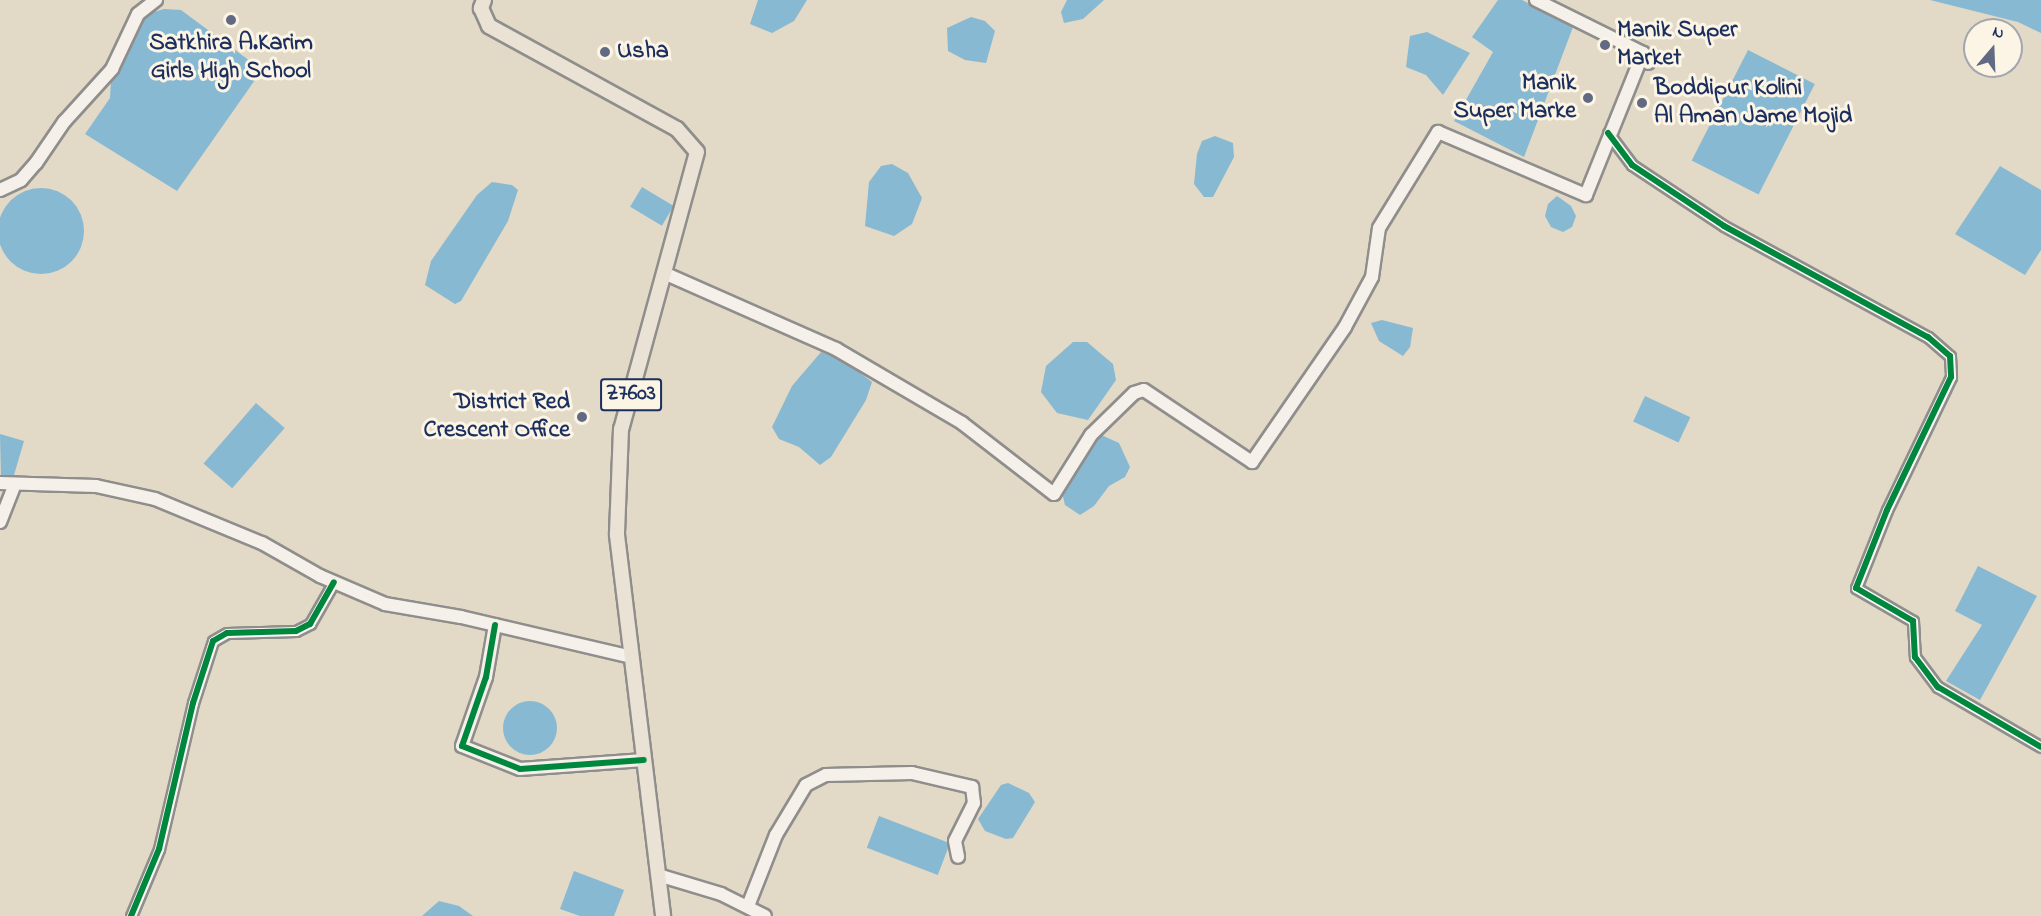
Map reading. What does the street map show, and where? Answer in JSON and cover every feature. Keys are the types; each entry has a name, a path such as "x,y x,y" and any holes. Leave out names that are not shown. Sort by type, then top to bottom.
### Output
{"main road":[{"path":"0,190 21,180 36,163 71,114 112,69 138,14 156,0"},
{"name":"Z7603","path":"484,0 481,8 489,26 677,129 697,152 666,274 621,429 617,536 663,916"},
{"path":"666,274 836,349 962,423 1054,494 1090,435 1134,393 1144,390 1252,462 1345,327 1372,277 1379,228 1438,132 1586,195 1608,133 1646,58 1536,0"},
{"path":"0,483 96,486 155,499 262,543 334,582 385,604 495,625 632,657"},
{"path":"0,522 15,483"},
{"path":"495,625 486,677 462,746 520,770 644,760"},
{"path":"748,906 776,835 806,785 826,775 912,773 972,787 974,802 955,841 958,857"},
{"path":"658,875 692,883 748,906 765,916"}],"street":[{"path":"1608,133 1632,165 1687,202 1928,337 1950,356 1951,377 1887,510 1856,588 1913,621 1915,657 1938,687 2041,747"},
{"path":"132,916 159,849 193,703 213,641 227,633 296,631 310,624 334,582"}],"water":[{"path":"758,0 807,0 794,21 772,33 750,24"},
{"path":"1067,0 1104,0 1083,19 1064,23 1061,12"},
{"path":"1498,0 1522,0 1573,27 1524,157 1454,121 1493,52 1472,37"},
{"path":"1930,0 2041,0 2041,33 2023,24 2023,18 2002,18"},
{"path":"164,9 181,10 262,70 177,191 85,134 110,98 111,81 144,15"},
{"path":"971,17 985,21 995,31 986,63 965,60 948,51 947,28"},
{"path":"1427,32 1470,53 1443,95 1426,75 1406,67 1410,36"},
{"path":"1748,50 1815,84 1759,195 1692,160"},
{"path":"1215,136 1233,143 1234,157 1213,197 1204,197 1194,184 1197,154 1202,141"},
{"path":"892,164 908,173 922,198 912,224 894,236 865,226 869,182 881,166"},
{"path":"2000,166 2041,190 2041,250 2025,275 1955,234"},
{"path":"492,182 512,185 518,190 508,221 461,301 455,304 425,285 431,261 477,195"},
{"path":"642,187 674,206 662,226 630,207"},
{"path":"41,188 57,192 71,201 80,215 84,231 80,247 71,261 57,270 41,274 25,270 11,261 2,247 -2,231 2,215 11,201 25,192"},
{"path":"1557,196 1571,206 1576,216 1572,227 1563,232 1551,227 1545,216 1548,204"},
{"path":"1382,320 1413,328 1410,347 1403,356 1379,341 1371,323"},
{"path":"1073,342 1087,342 1113,364 1116,380 1088,420 1057,413 1041,392 1046,366"},
{"path":"821,352 843,360 872,382 866,400 831,457 820,465 799,447 779,439 772,427 792,386"},
{"path":"1645,396 1690,417 1678,443 1633,421"},
{"path":"256,403 285,428 232,488 204,463"},
{"path":"0,434 24,441 14,475 1,478"},
{"path":"1099,434 1119,443 1130,467 1125,477 1109,486 1094,506 1080,515 1065,505 1062,492 1087,447"},
{"path":"1978,566 2037,596 1980,700 1946,681 1982,625 1955,611"},
{"path":"530,701 540,703 549,709 555,718 557,728 555,738 549,747 540,753 530,755 520,753 511,747 505,738 503,728 505,718 511,709 520,703"},
{"path":"1008,783 1029,793 1035,802 1013,838 1006,839 985,831 978,819 1001,785"},
{"path":"879,816 950,843 938,875 867,848"},
{"path":"574,871 624,890 614,916 580,916 560,909"},
{"path":"439,901 459,906 473,916 422,916"}],"cycle path":[{"path":"1608,133 1632,165 1724,226 1928,337 1950,356 1951,377 1887,510 1856,588 1913,621 1915,657 1938,687 2041,747"},
{"path":"131,916 159,849 193,703 213,641 227,633 296,631 310,624 334,582"},
{"path":"495,625 486,677 462,746 520,769 644,760"}],"place":[{"name":"Satkhira A.Karim Girls High School","path":"231,20"},
{"name":"Manik Super Market","path":"1605,45"},
{"name":"Usha","path":"605,52"},
{"name":"Manik Super Marke","path":"1588,98"},
{"name":"Boddipur Kolini Al Aman Jame Mojid","path":"1642,103"},
{"name":"District Red Crescent Office","path":"582,417"}]}
